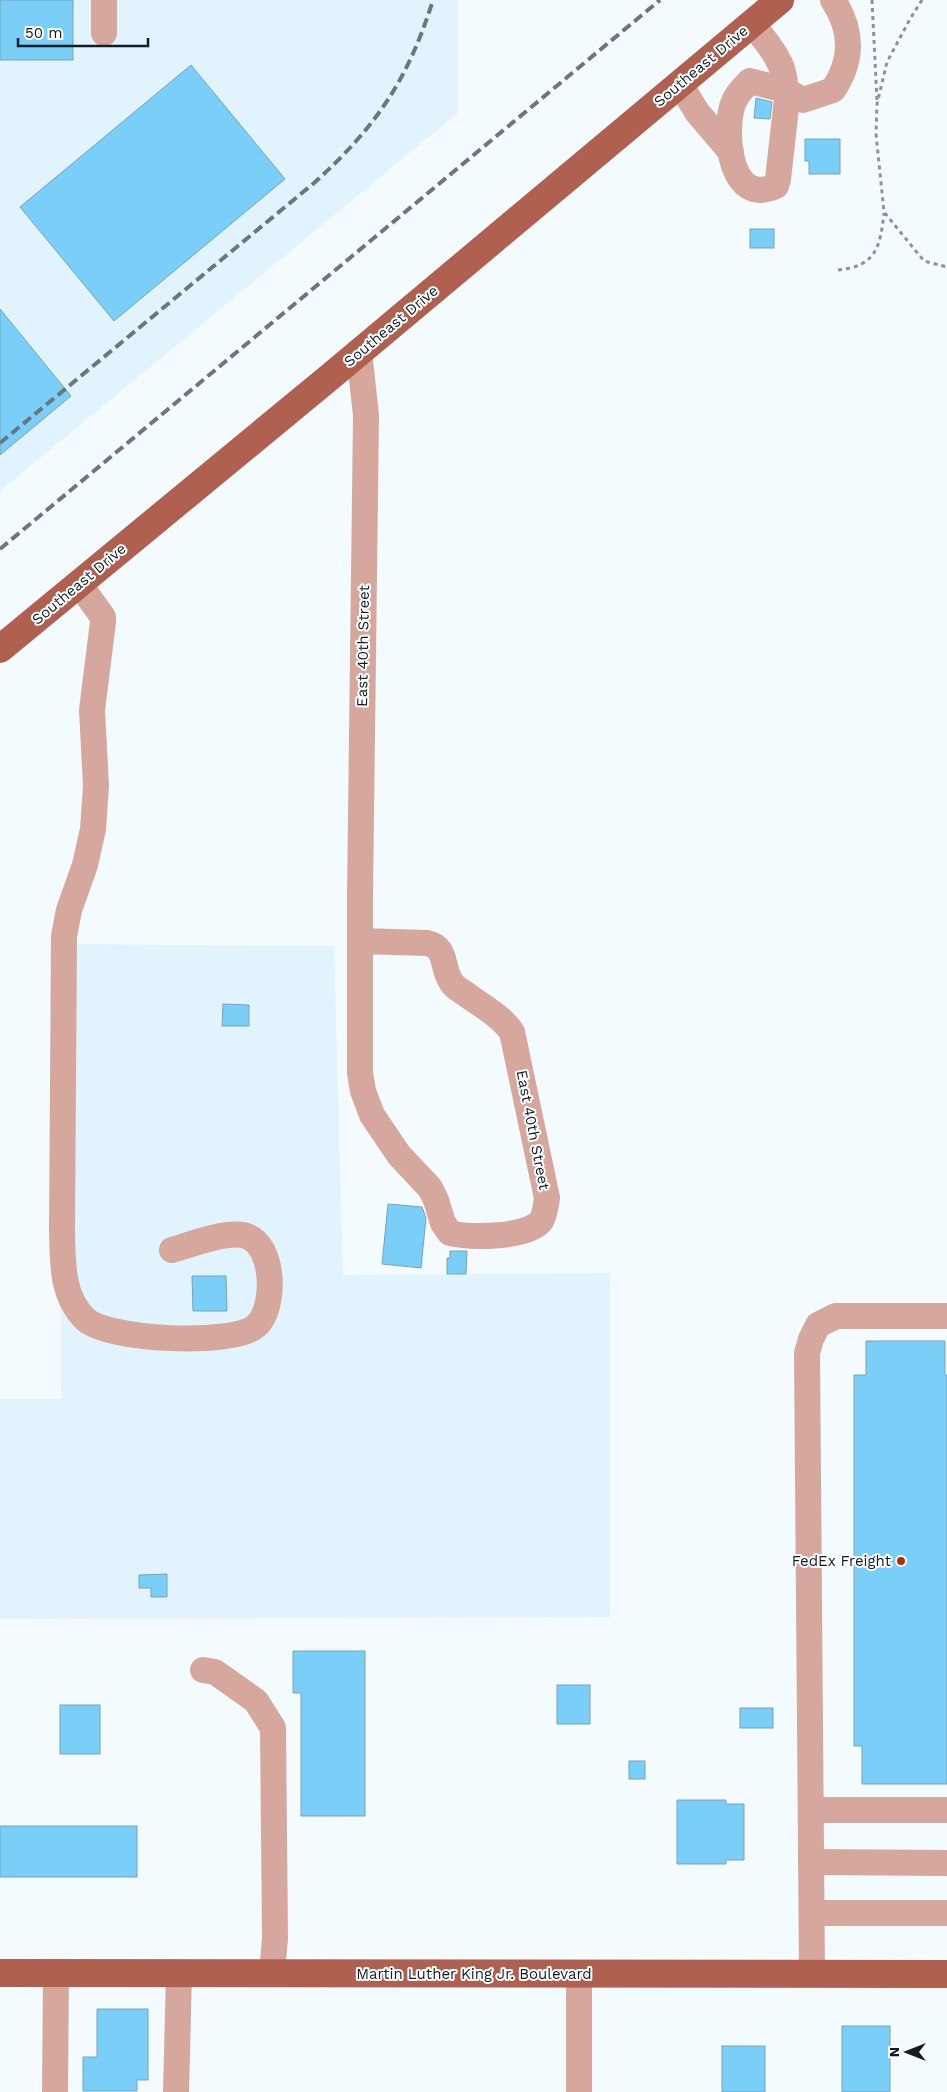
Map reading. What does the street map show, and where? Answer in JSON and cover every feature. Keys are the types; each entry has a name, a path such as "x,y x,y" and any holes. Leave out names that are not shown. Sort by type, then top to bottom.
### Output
{"main road":[{"name":"Southeast Drive","path":"0,649 780,0"},
{"name":"Martin Luther King Jr. Boulevard","path":"0,1973 947,1974"}],"street":[{"path":"104,0 104,33"},
{"path":"752,23 779,60 786,90 787,100 783,146 776,186 756,190 744,184 735,170 729,128 732,106 740,90 750,82 786,90 803,100 833,90 848,62 849,43 833,0"},
{"path":"680,84 697,112 731,152"},
{"name":"East 40th Street","path":"359,352 366,415 360,941 360,1073 363,1091 372,1114 399,1155 430,1188 436,1200 442,1223 450,1233 473,1236 502,1234 521,1232 534,1227 544,1213 546,1198 512,1032 502,1020 453,985 443,955 436,945 427,943 360,941"},
{"path":"79,584 102,617 103,622 92,710 96,786 93,829 85,866 69,910 64,936 62,1231 65,1281 74,1305 84,1318 95,1326 117,1332 168,1338 240,1334 256,1327 264,1318 268,1301 270,1274 265,1254 255,1240 243,1235 228,1236 172,1250"},
{"path":"812,1974 808,1353 811,1339 818,1324 836,1316 947,1316"},
{"path":"203,1670 216,1672 256,1701 272,1728 275,1938 272,1973"},
{"path":"811,1810 947,1810"},
{"path":"811,1862 947,1863"},
{"path":"812,1913 947,1913"},
{"path":"55,2092 56,1973"},
{"path":"176,2092 179,1973"},
{"path":"579,1974 579,2092"}],"path":[{"path":"838,270 862,265 872,257 878,243 884,212 876,134 877,104 872,0"},
{"path":"877,104 887,62 922,0"},
{"path":"884,212 924,261 947,267"}],"shaded area":[{"path":"0,0 458,0 458,113 0,491"},
{"path":"59,944 334,946 343,1275 610,1273 610,1617 0,1619 0,1399 61,1399"}],"building":[{"path":"0,0 73,0 73,60 0,60"},
{"path":"191,65 285,179 114,321 20,207"},
{"path":"756,98 772,102 770,119 754,118"},
{"path":"805,139 840,139 840,174 809,174 809,161 805,161"},
{"path":"750,229 774,229 774,248 750,248"},
{"path":"0,309 71,396 0,455"},
{"path":"223,1004 249,1005 249,1026 222,1026"},
{"path":"388,1204 422,1207 426,1218 421,1268 382,1264"},
{"path":"450,1251 467,1251 466,1274 447,1274 447,1258 450,1258"},
{"path":"192,1276 226,1276 227,1311 193,1311"},
{"name":"FedEx Freight","path":"866,1341 945,1341 945,1375 947,1375 947,1784 862,1784 862,1746 854,1746 854,1375 866,1375"},
{"path":"167,1574 167,1597 151,1597 151,1588 139,1588 139,1575"},
{"path":"293,1651 365,1651 365,1816 301,1816 301,1693 293,1693"},
{"path":"557,1685 590,1685 590,1724 557,1724"},
{"path":"60,1705 100,1705 100,1754 60,1754"},
{"path":"740,1708 773,1708 773,1728 740,1728"},
{"path":"629,1761 645,1761 645,1779 629,1779"},
{"path":"677,1800 726,1800 726,1804 744,1804 744,1860 726,1860 726,1864 677,1864"},
{"path":"0,1826 137,1826 137,1877 0,1877"},
{"path":"97,2009 148,2009 148,2080 137,2080 137,2091 83,2091 83,2057 97,2057"},
{"path":"842,2026 890,2026 890,2092 842,2092"},
{"path":"722,2046 765,2046 765,2092 722,2092"}],"railway":[{"path":"0,443 314,183 336,162 372,122 401,78 413,54 433,0"},
{"path":"0,549 660,0"}],"place":[{"name":"FedEx Freight","path":"901,1561"}]}
